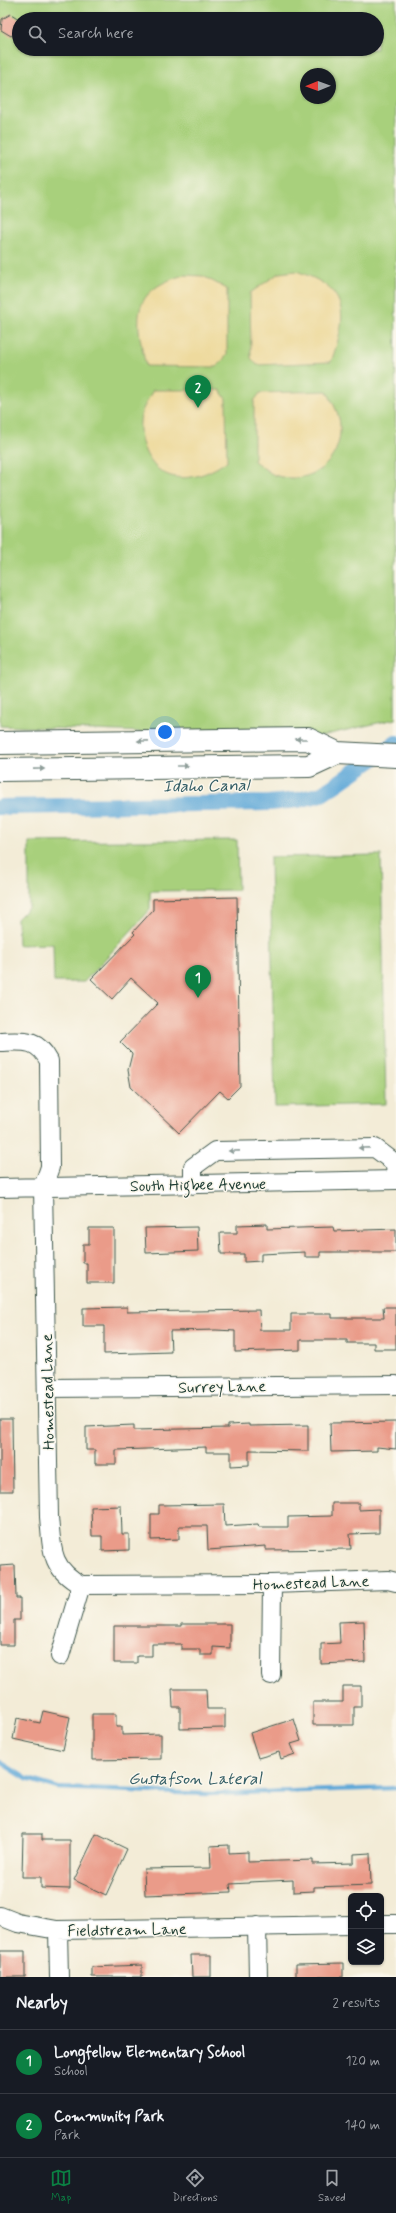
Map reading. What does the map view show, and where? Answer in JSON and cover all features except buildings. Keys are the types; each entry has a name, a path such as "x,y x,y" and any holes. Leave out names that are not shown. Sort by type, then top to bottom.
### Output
{"main road":[{"path":"0,743 308,739 337,753 396,756"},
{"path":"0,770 309,766 337,753"}],"street":[{"name":"Homestead Lane","path":"0,1042 35,1043 44,1050 49,1061 50,1166 43,1187 49,1517 53,1556 67,1577 81,1585 272,1584 388,1580 396,1582"},
{"path":"193,1185 193,1167 215,1152 376,1148 395,1163 396,1180"},
{"name":"South Higbee Avenue","path":"0,1188 396,1180"},
{"name":"Surrey Lane","path":"47,1388 396,1385"},
{"path":"272,1584 272,1675"},
{"path":"60,1656 81,1585"},
{"name":"Fieldstream Lane","path":"0,1916 18,1923 58,1930 348,1925"},
{"path":"384,1924 396,1924"},
{"path":"257,1926 258,1977"},
{"path":"58,1930 59,1977"}],"green space":[{"path":"0,0 396,0 395,719 308,739 0,726"},
{"path":"237,840 238,890 150,891 150,910 84,982 54,982 53,944 18,945 17,919 29,907 29,842"},
{"path":"381,855 386,1104 275,1107 270,857"}],"sand":[{"path":"296,271 314,278 327,286 335,295 340,305 342,317 340,330 331,362 257,365 251,358 250,293 279,273"},
{"path":"184,275 203,276 227,289 227,355 217,367 146,366 140,334 140,309 145,298 153,289"},
{"path":"153,390 220,390 226,399 227,461 209,472 182,478 166,474 158,469 151,462 146,453 140,434 141,415"},
{"path":"327,391 339,417 339,439 336,451 321,468 311,474 287,478 274,475 254,461 254,401 260,393"}],"waterway":[{"name":"Idaho Canal","path":"0,807 269,803 298,800 322,794 396,743"},
{"name":"Gustafson Lateral","path":"0,1762 27,1779 58,1788 207,1794 396,1788"}],"place":[{"name":"Community Park","path":"198,408"},
{"name":"Longfellow Elementary School","path":"198,998"}]}
